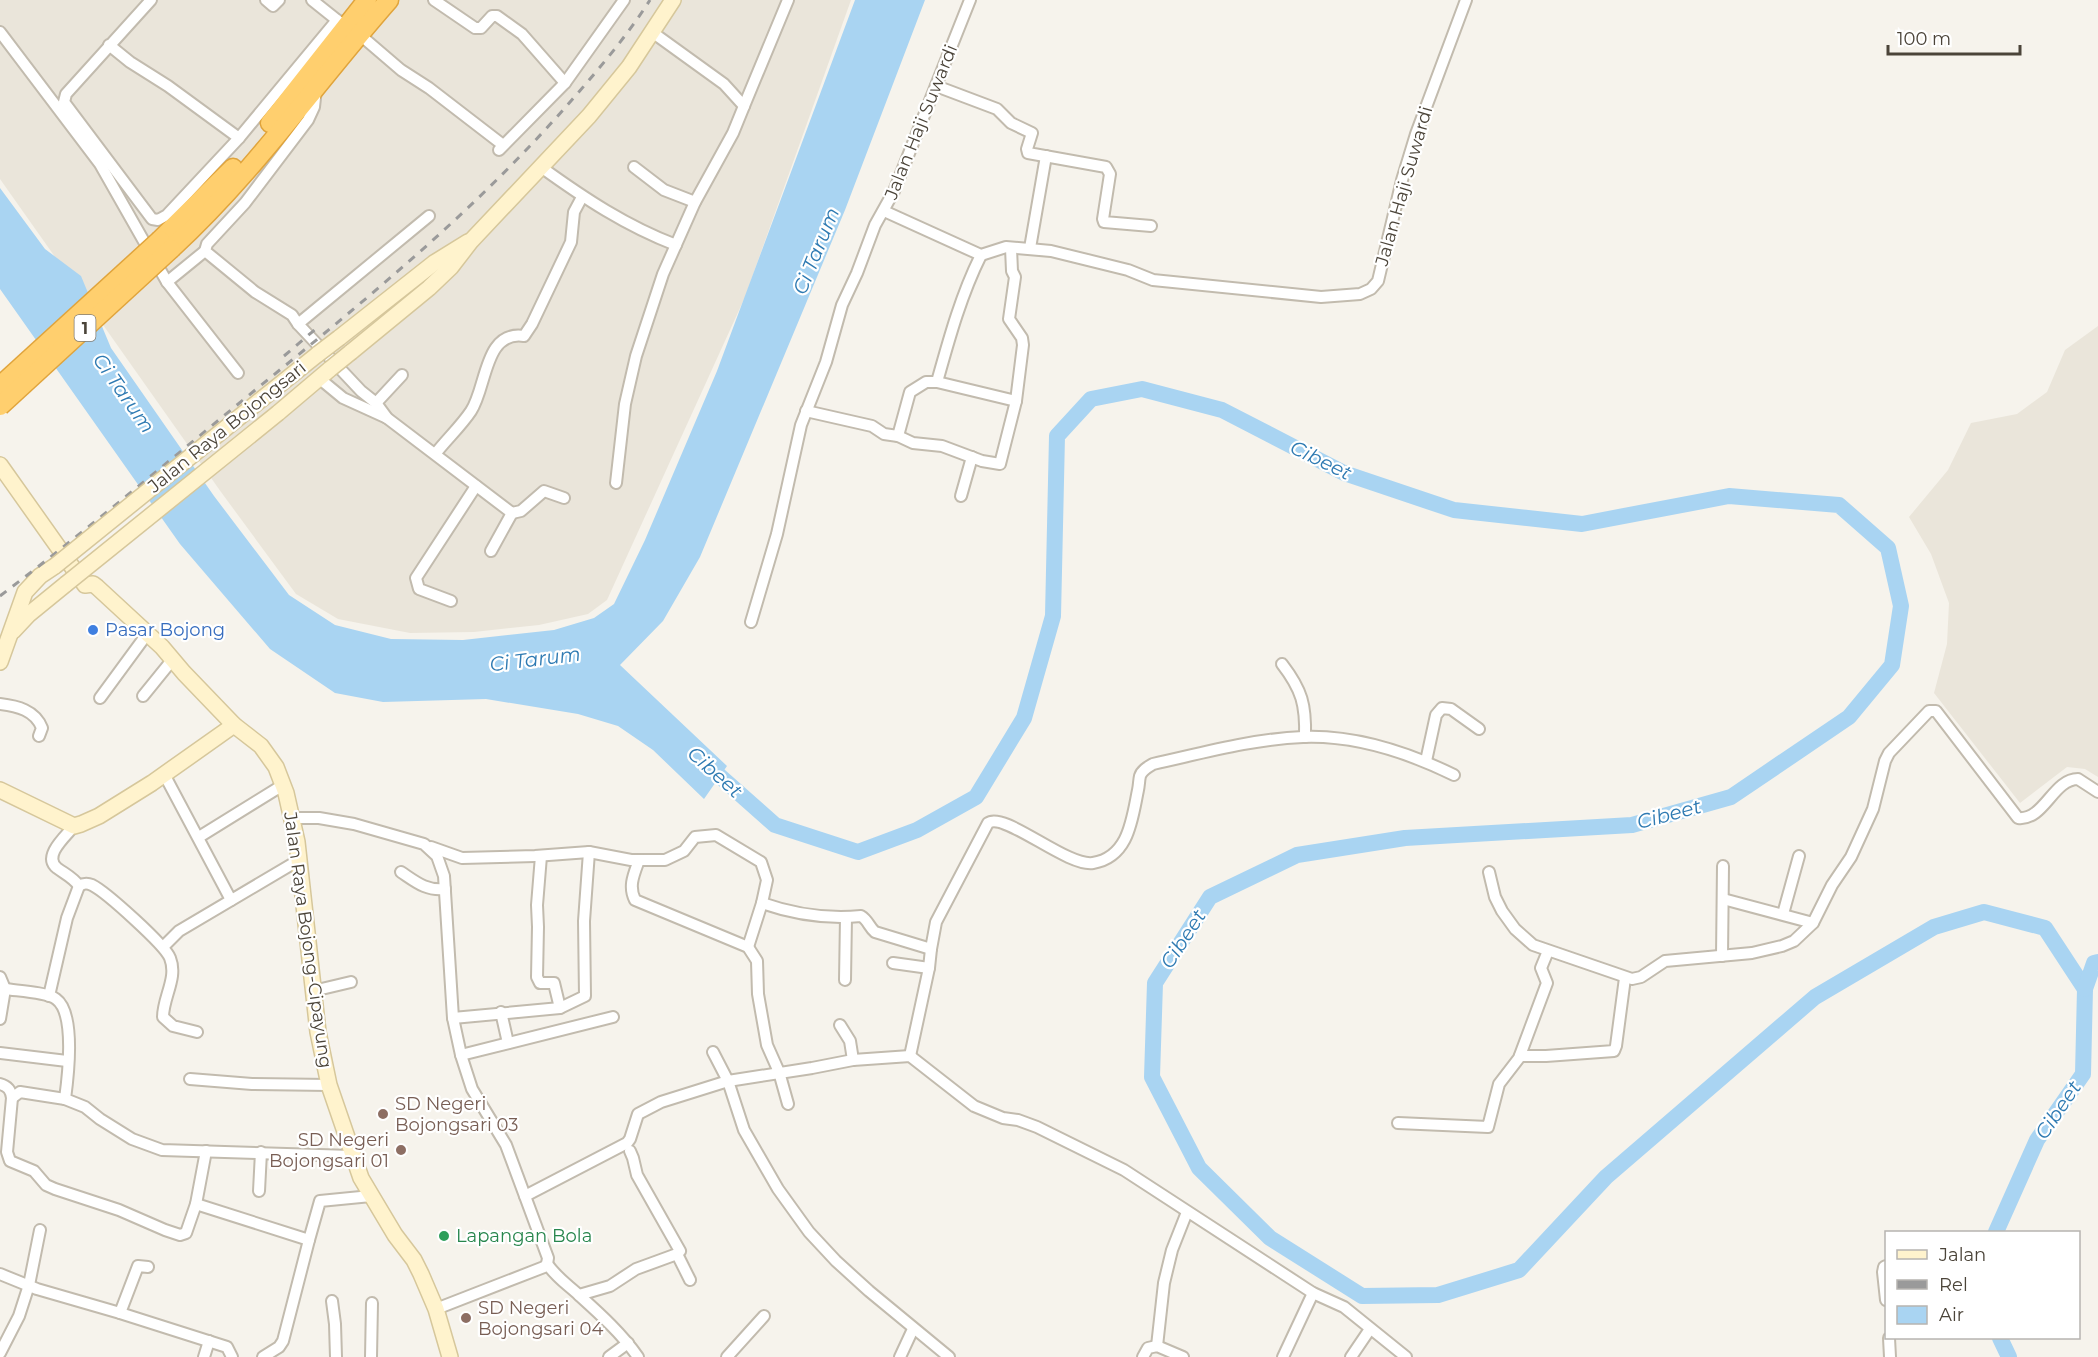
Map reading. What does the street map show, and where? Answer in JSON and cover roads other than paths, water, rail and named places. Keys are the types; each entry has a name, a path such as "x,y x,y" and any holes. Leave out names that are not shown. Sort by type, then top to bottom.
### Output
{"highway":[{"path":"347,27 359,0"},
{"name":"1","path":"0,406 166,244 251,147 367,0"},
{"name":"1","path":"0,386 166,244 219,202 316,86 347,27 389,0"}],"street":[{"path":"151,0 66,94 64,102 152,219 158,220 168,215 347,27"},
{"path":"266,0 273,6 279,0"},
{"path":"312,0 402,70 429,88 501,148 565,83 624,0"},
{"path":"434,0 478,29 482,28 492,16 497,16 522,34 565,83"},
{"name":"Jalan Raya Bojongsari","path":"10,636 28,615 278,413 444,274 457,261 471,241 606,96 629,67 673,0"},
{"path":"616,483 619,442 630,381 660,283 695,202 733,133 788,0"},
{"name":"Jalan Haji Suwardi","path":"751,622 777,534 794,453 806,411 826,362 842,305 875,225 894,191 970,0"},
{"name":"Jalan Haji Suwardi","path":"981,255 993,250 1030,248 1128,270 1153,280 1321,297 1360,294 1371,289 1378,281 1402,180 1416,134 1466,0"},
{"path":"0,32 100,164 167,282 238,374"},
{"path":"652,32 724,84 744,106"},
{"path":"109,45 239,138"},
{"path":"167,282 204,251 207,244 246,203 308,120 314,107 316,86"},
{"path":"936,86 997,109 1011,123 1032,133 1026,149 1028,153 1106,167 1110,174 1104,222 1151,226"},
{"path":"1030,248 1046,156"},
{"path":"541,167 582,197 646,233 676,245"},
{"path":"634,167 664,190 695,202"},
{"path":"436,453 471,412 478,400 487,364 501,342 517,334 524,336 532,324 571,242 574,212 582,197"},
{"path":"884,211 981,255 953,326 937,382"},
{"path":"298,324 429,216"},
{"name":"Jalan Raya Bojongsari","path":"0,662 25,592 40,576 434,262 471,241"},
{"path":"806,411 872,426 884,434 898,436 913,443 942,446 982,461 1000,464 1016,401 1023,341 1010,319 1015,277 1012,271 1011,248"},
{"path":"204,251 255,292 292,315 361,391 376,403 387,418"},
{"path":"357,323 370,337"},
{"path":"325,374 343,398 387,418 512,513"},
{"path":"376,403 402,375"},
{"path":"898,436 910,392 926,381 1016,401"},
{"path":"353,402 361,391"},
{"path":"961,496 972,457"},
{"name":"Jalan Raya Bojong-Cipayung","path":"0,465 85,585 97,587 147,634 234,725 261,746 276,767 292,818 299,860 318,1032 329,1085 352,1156 371,1197 414,1260 436,1309 450,1357"},
{"path":"451,601 419,589 416,578 476,486"},
{"path":"490,551 512,513 521,511 544,491 564,498"},
{"path":"100,698 147,634"},
{"path":"143,696 172,659"},
{"path":"1282,664 1298,687 1306,710 1305,737"},
{"path":"0,704 26,710 36,717 42,728 39,736"},
{"path":"1426,761 1436,715 1442,708 1451,710 1479,729"},
{"path":"1489,872 1495,897 1502,911 1533,945 1625,978 1641,977 1665,961 1752,953 1782,946 1794,940 1813,923 1832,885 1851,857 1873,809 1889,753 1929,711 1936,711 2018,818 2031,816 2068,781 2078,779 2098,792"},
{"path":"79,886 76,881 56,867 52,860 53,853 74,826 99,816 234,725"},
{"path":"910,1056 929,968 936,922 991,821 996,820 1021,831 1083,863 1091,863 1109,856 1126,840 1140,776 1145,769 1154,764 1231,746 1305,737 1346,739 1426,761 1454,775"},
{"path":"164,774 231,900"},
{"path":"199,837 283,785"},
{"path":"0,790 74,826"},
{"path":"292,818 336,820 424,844 462,858 589,852 639,860 665,860 684,851 698,836 716,835 761,862 766,880 762,903 748,947"},
{"path":"424,844 437,856 441,865 445,889 453,1018 461,1055 472,1089 506,1145 548,1258 547,1264 558,1278 579,1295 628,1343 638,1357"},
{"path":"453,1018 560,1008 585,996 584,921 589,852"},
{"path":"541,855 537,905 537,977 540,983 556,986 560,1008"},
{"path":"1783,914 1799,856"},
{"path":"163,947 179,931 299,860"},
{"path":"639,860 632,879 632,893 635,900 748,947 757,961 758,994 764,1035 779,1072 788,1104"},
{"path":"1722,956 1723,866"},
{"path":"401,872 424,888 445,889"},
{"path":"49,996 67,918 79,886 88,884 114,902 163,947 170,957 172,969 163,1017 173,1026 197,1032"},
{"path":"1723,899 1813,923"},
{"path":"762,903 778,909 816,915 861,916 867,920 875,932 931,949"},
{"path":"845,980 846,916"},
{"path":"1398,1123 1488,1127 1499,1084 1520,1056 1547,983 1542,968 1548,951"},
{"path":"893,963 929,968"},
{"path":"1520,1056 1556,1056 1614,1051 1625,978"},
{"path":"313,991 351,982"},
{"path":"0,1019 3,984 49,996 60,1003 68,1023 65,1099"},
{"path":"501,1012 508,1044"},
{"path":"461,1055 613,1017"},
{"path":"840,1025 850,1041 853,1060"},
{"path":"713,1052 728,1081 744,1130 795,1214 836,1261 913,1329 949,1357"},
{"path":"0,1053 67,1061"},
{"path":"525,1196 627,1143 636,1118 642,1111 728,1081 853,1060 910,1056 974,1106 1003,1118 1018,1120 1037,1127 1124,1170 1313,1293 1344,1307 1407,1357"},
{"path":"190,1079 252,1084 329,1085"},
{"path":"0,1083 6,1085 12,1098 8,1158 34,1171 46,1185 65,1194 119,1210 180,1235 186,1233 196,1204 206,1151"},
{"path":"12,1098 20,1092 65,1099 85,1107 132,1139 155,1148 352,1156"},
{"path":"579,1295 610,1286 636,1269 680,1251 636,1175 630,1151"},
{"path":"259,1191 261,1152"},
{"path":"263,1357 279,1347 283,1341 320,1201 371,1197"},
{"path":"196,1204 309,1240"},
{"path":"1157,1346 1164,1283 1187,1212"},
{"path":"0,1353 20,1316 40,1230"},
{"path":"676,1254 690,1280"},
{"path":"436,1309 547,1264"},
{"path":"120,1313 138,1266 148,1267"},
{"path":"1885,1267 1883,1272 1885,1286"},
{"path":"0,1274 37,1289 229,1348 232,1357"},
{"path":"1283,1357 1313,1293"},
{"path":"332,1301 336,1357"},
{"path":"371,1357 372,1303"},
{"path":"727,1357 764,1316"},
{"path":"900,1357 913,1329"},
{"path":"1352,1357 1370,1329"},
{"path":"1889,1339 1890,1357"},
{"path":"204,1357 209,1341"},
{"path":"609,1357 628,1343"},
{"path":"1143,1357 1148,1348 1157,1346 1183,1357"}],"water":[{"name":"Ci Tarum","path":"855,0 925,0 845,210 700,557 663,621 620,665 727,766 704,799 653,750 618,726 578,714 486,699 383,702 335,693 270,649 180,544 0,289 0,188 45,249 81,276 111,348 214,496 289,595 335,625 391,639 463,640 554,630 594,618 614,604 645,540 717,371"}],"waterway":[{"name":"Cibeet","path":"705,763 775,825 858,852 917,830 976,797 1024,718 1053,616 1057,436 1091,399 1142,389 1222,410 1344,473 1454,510 1582,524 1729,496 1839,505 1888,548 1901,606 1892,665 1849,717 1731,797 1632,825 1405,838 1297,855 1210,897 1155,983 1152,1077 1199,1168 1270,1238 1362,1296 1438,1295 1519,1270 1606,1177 1815,997 1934,927 1984,912 2045,928 2085,989 2083,1074 2037,1140 1996,1231"},
{"path":"2085,989 2094,963 2098,962"},
{"name":"Cibeet","path":"2000,1339 2009,1357"}],"railway":[{"path":"0,596 335,325 453,222 491,186 563,110 597,71 650,0"},
{"path":"284,356 318,327"}],"place":[{"name":"Pasar Bojong","path":"93,630"},
{"name":"SD Negeri Bojongsari 03","path":"383,1114"},
{"name":"SD Negeri Bojongsari 01","path":"401,1150"},
{"name":"Lapangan Bola","path":"444,1236"},
{"name":"SD Negeri Bojongsari 04","path":"466,1318"}]}
